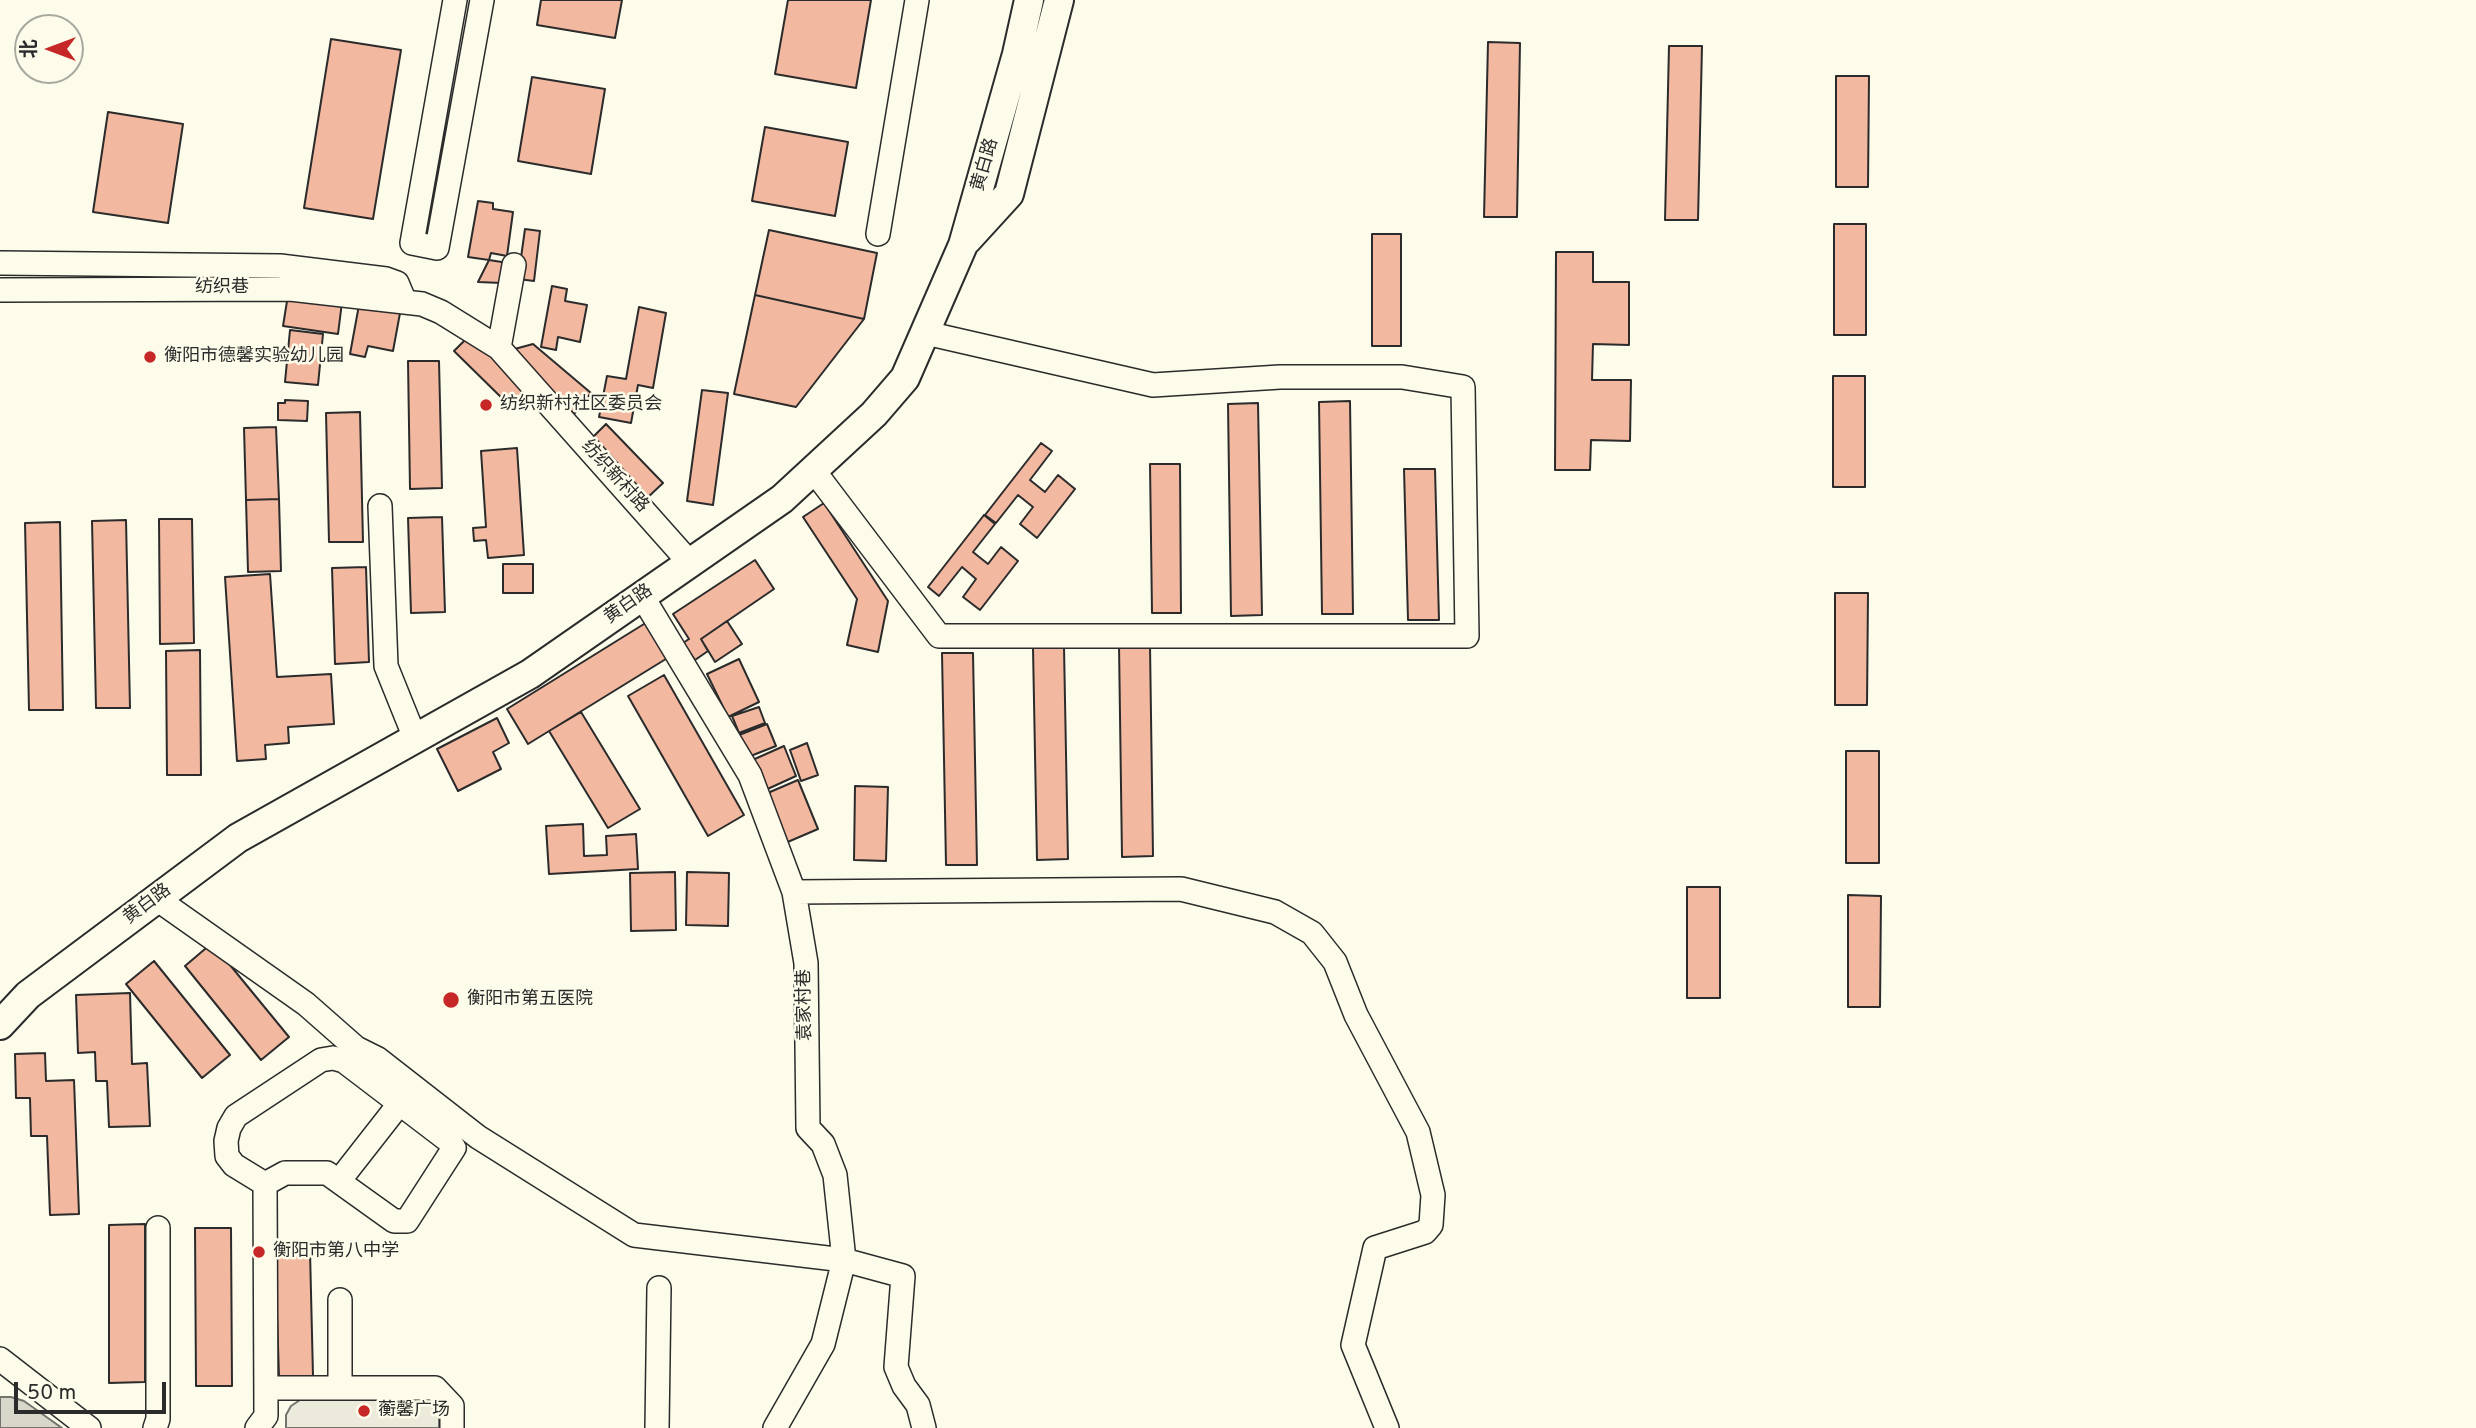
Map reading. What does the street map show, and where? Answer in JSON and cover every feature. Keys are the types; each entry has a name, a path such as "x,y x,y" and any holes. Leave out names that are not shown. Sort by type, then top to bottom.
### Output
{"main road":[{"name":"黄白路","path":"0,1025 28,995 238,838 530,674 782,499 874,414 905,378 963,245 1030,0"},
{"path":"963,245 1009,194 1059,0"}],"street":[{"path":"455,0 412,243 437,248 482,0"},
{"path":"878,234 917,0"},
{"path":"0,263 280,267 386,279 397,283 405,302"},
{"path":"499,348 514,265"},
{"name":"纺织巷","path":"0,290 290,289 422,304 441,312"},
{"name":"纺织新村路","path":"441,312 499,348 690,563"},
{"path":"814,471 939,636 1467,636 1463,387 1402,377 1280,377 1153,385 926,333"},
{"path":"380,506 387,666 415,738"},
{"name":"袁家村巷","path":"642,596 750,775 794,892 806,963 808,1128 823,1144 835,1175 844,1259 823,1345 775,1428"},
{"path":"794,892 1181,889 1275,912 1312,933 1335,962 1356,1016 1418,1132 1433,1195 1431,1226 1425,1232 1375,1248 1353,1345 1387,1428"},
{"path":"157,899 306,1004 356,1048 378,1059 478,1137 634,1235 844,1259 903,1276 896,1367 904,1386 918,1405 924,1428"},
{"path":"333,1058 344,1061 449,1140 454,1148 407,1221 394,1221 327,1173 285,1173 265,1185 234,1165 227,1156 229,1128 236,1116 321,1060 333,1058"},
{"path":"339,1181 400,1103"},
{"path":"264,1424 265,1185"},
{"path":"155,1428 158,1419 158,1228"},
{"path":"657,1428 659,1288"},
{"path":"340,1300 340,1388"},
{"path":"0,1359 89,1428"},
{"path":"266,1388 435,1388 452,1406 452,1428"}],"shaded area":[{"name":"蘅馨广场","path":"431,1395 439,1407 439,1428 286,1428 286,1415 291,1406 300,1400"},
{"path":"0,1397 24,1401 62,1428 0,1428"}],"building":[{"path":"541,0 622,0 615,38 537,25"},
{"path":"788,0 871,0 856,88 775,74"},
{"path":"331,39 401,50 373,219 304,208"},
{"path":"1488,42 1520,43 1517,217 1484,217"},
{"path":"1669,46 1702,46 1698,220 1665,220"},
{"path":"1836,76 1869,76 1868,187 1836,187"},
{"path":"532,77 605,89 591,174 518,161"},
{"path":"108,112 183,124 168,223 93,212"},
{"path":"765,127 848,142 835,216 752,201"},
{"path":"478,201 493,203 493,209 513,212 507,256 491,253 489,260 468,257"},
{"path":"1834,224 1866,224 1866,335 1834,335"},
{"path":"525,229 540,231 534,281 518,279"},
{"path":"769,230 877,253 864,319 755,295"},
{"path":"1372,234 1401,234 1401,346 1372,346"},
{"path":"1556,252 1593,252 1593,282 1629,282 1629,345 1593,344 1592,380 1631,380 1630,441 1591,440 1590,470 1555,470"},
{"path":"489,260 508,263 502,283 478,282"},
{"path":"552,286 567,289 565,301 587,305 580,342 558,337 556,350 541,347"},
{"path":"288,295 342,302 338,334 283,326"},
{"path":"755,295 864,319 796,407 734,394"},
{"path":"359,305 400,313 393,351 368,346 365,357 350,354"},
{"path":"639,307 666,313 653,388 638,385 631,423 599,417 607,376 626,379"},
{"path":"290,330 323,334 318,385 285,382"},
{"path":"471,334 527,391 511,407 454,351"},
{"path":"533,344 591,393 574,414 511,350"},
{"path":"408,361 439,361 442,488 410,489"},
{"path":"1833,376 1865,376 1865,487 1833,487"},
{"path":"702,390 728,393 713,505 687,501"},
{"path":"285,400 308,401 307,421 278,420 278,403 285,403"},
{"path":"1350,401 1353,614 1322,614 1319,402"},
{"path":"1258,403 1262,615 1231,616 1228,404"},
{"path":"360,412 363,542 329,542 326,413"},
{"path":"606,424 663,483 646,499 590,440"},
{"path":"276,427 279,499 246,500 244,428"},
{"path":"1041,443 1052,451 1030,480 1045,492 1058,475 1075,489 1037,538 1020,524 1033,507 1018,495 996,523 985,515"},
{"path":"517,448 524,555 488,558 486,540 474,541 473,528 486,527 481,451"},
{"path":"1150,464 1180,464 1181,613 1152,613"},
{"path":"1404,469 1435,469 1439,620 1408,620"},
{"path":"279,499 281,571 248,572 246,500"},
{"path":"824,503 888,601 878,652 847,645 857,599 803,517"},
{"path":"984,515 995,524 973,552 988,564 1001,547 1018,561 980,610 963,597 976,579 962,567 939,596 928,587"},
{"path":"442,517 445,612 411,613 408,518"},
{"path":"159,519 192,519 194,643 160,644"},
{"path":"126,520 130,708 96,708 92,521"},
{"path":"60,522 63,710 29,710 25,523"},
{"path":"755,560 774,589 701,639 708,651 695,660 683,643 689,639 673,614"},
{"path":"503,564 533,564 533,593 503,593"},
{"path":"366,567 369,662 335,664 332,568"},
{"path":"270,574 277,677 331,674 334,724 288,727 289,743 265,745 266,759 237,761 225,577"},
{"path":"1835,593 1868,593 1867,705 1835,705"},
{"path":"652,619 674,654 528,744 507,709"},
{"path":"727,621 742,644 715,662 701,639"},
{"path":"1119,645 1150,645 1153,856 1122,857"},
{"path":"1064,647 1068,859 1037,860 1033,648"},
{"path":"200,650 201,775 167,775 166,651"},
{"path":"942,653 973,653 977,865 946,865"},
{"path":"739,659 759,702 728,717 707,674"},
{"path":"664,675 744,815 708,836 628,696"},
{"path":"759,707 765,723 739,733 732,716"},
{"path":"581,712 640,809 608,828 549,731"},
{"path":"497,718 509,743 493,752 501,769 458,791 437,749"},
{"path":"767,724 776,746 743,759 734,737"},
{"path":"807,743 818,775 801,781 790,750"},
{"path":"784,746 796,776 761,792 748,762"},
{"path":"1846,751 1879,751 1879,863 1846,863"},
{"path":"798,780 818,829 783,844 763,795"},
{"path":"855,786 888,787 886,861 854,860"},
{"path":"583,824 584,856 607,855 606,836 636,834 638,869 549,874 546,826"},
{"path":"675,872 676,930 631,931 630,873"},
{"path":"687,872 729,873 728,926 686,925"},
{"path":"1687,887 1720,887 1720,998 1687,998"},
{"path":"1848,895 1881,896 1880,1007 1848,1007"},
{"path":"212,943 289,1037 261,1060 185,966"},
{"path":"154,961 230,1055 202,1078 126,984"},
{"path":"130,993 132,1064 147,1063 150,1126 109,1127 107,1081 96,1081 95,1052 78,1053 76,995"},
{"path":"45,1053 46,1081 74,1080 79,1214 50,1215 47,1136 31,1136 30,1098 16,1098 15,1054"},
{"path":"145,1224 145,1382 109,1383 109,1225"},
{"path":"195,1228 231,1228 232,1386 196,1386"},
{"path":"310,1251 313,1376 279,1377 275,1252"}],"place":[{"name":"衡阳市德馨实验幼儿园","path":"150,357"},
{"name":"纺织新村社区委员会","path":"486,405"},
{"name":"衡阳市第五医院","path":"451,1000"},
{"name":"衡阳市第八中学","path":"259,1252"},
{"name":"蘅馨广场","path":"364,1411"}]}
